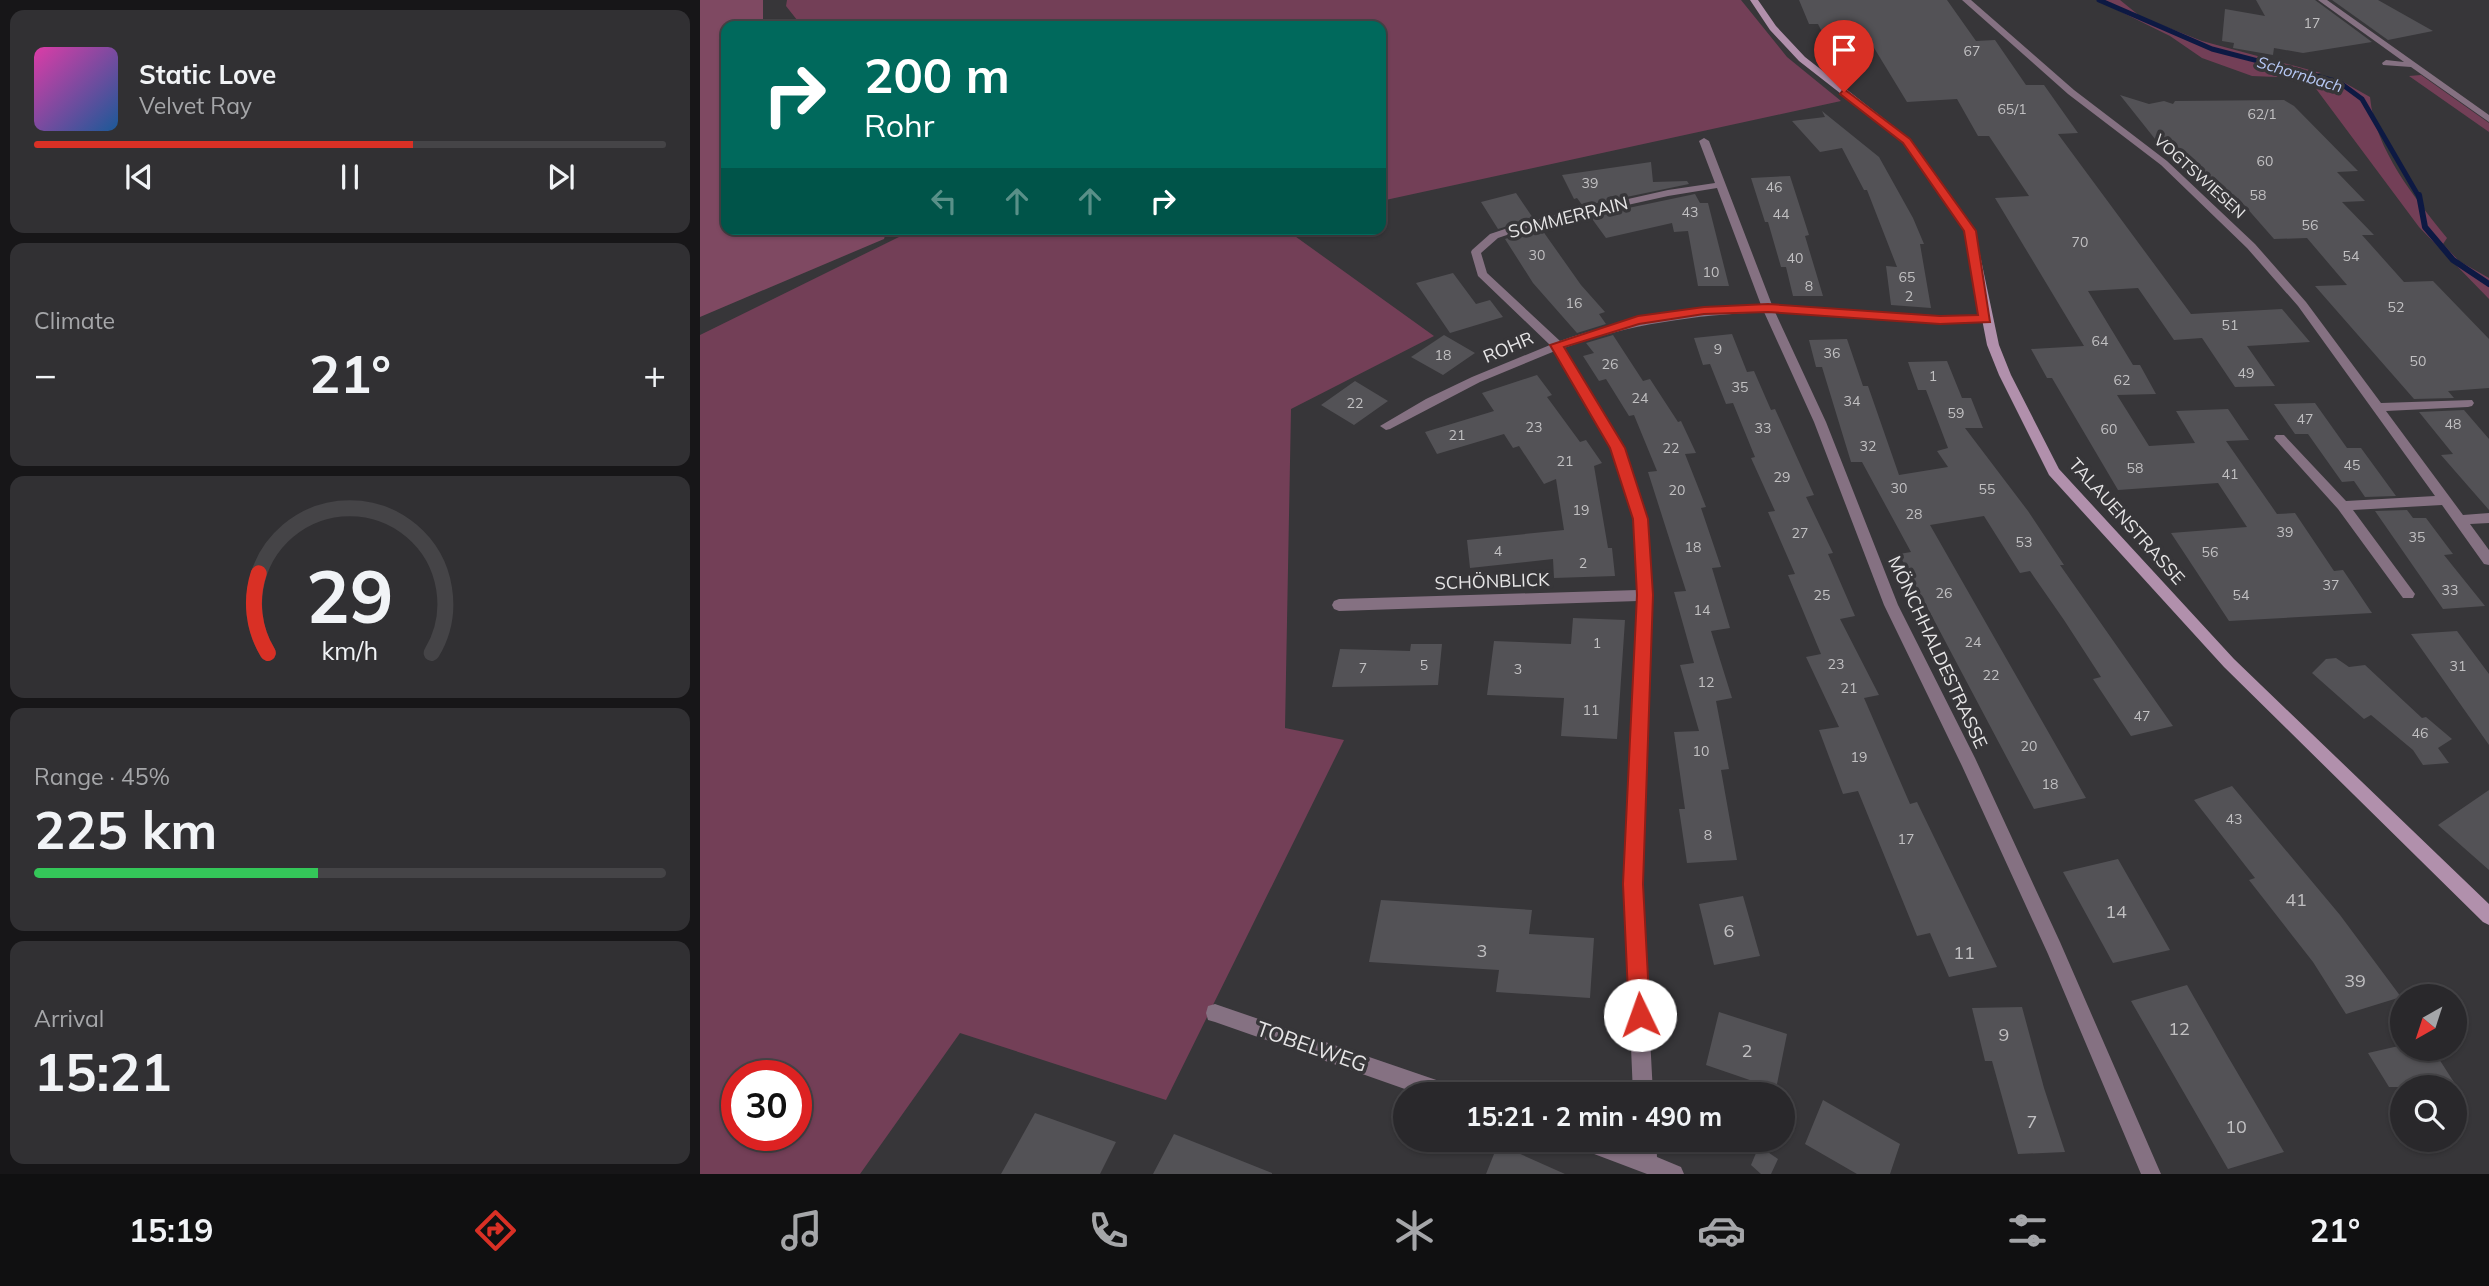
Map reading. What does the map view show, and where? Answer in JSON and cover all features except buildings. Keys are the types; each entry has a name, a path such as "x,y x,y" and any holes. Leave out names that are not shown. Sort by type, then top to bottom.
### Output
{"street":[{"name":"TALAUENSTRASSE","path":"1754,0 1773,28 1802,59 1907,141 1970,231 1985,319 2005,375 2054,472 2229,663 2489,916"},
{"name":"VOGTSWIESEN","path":"1966,0 2071,92 2164,163 2251,246 2302,304 2489,560"},
{"path":"2322,0 2489,120"},
{"path":"2386,63 2412,65"},
{"name":"MÖNCHHALDESTRASSE","path":"1704,141 1768,308 1821,422 1891,606 1969,764 2048,936 2151,1174"},
{"name":"SOMMERRAIN","path":"1642,1082 1633,884 1645,595 1641,519 1618,448 1557,345 1482,274 1476,252 1494,236 1530,224 1668,193 1721,185"},
{"name":"ROHR","path":"1386,426 1437,397 1557,345 1638,320 1704,311 1768,308 1940,320 1985,319"},
{"path":"2379,407 2468,403"},
{"path":"2280,438 2343,506 2408,594"},
{"path":"2343,506 2445,500"},
{"path":"2460,520 2489,518"},
{"name":"SCHÖNBLICK","path":"1339,605 1645,595"},
{"name":"TOBELWEG","path":"1215,1013 1413,1082"},
{"path":"1618,1152 1674,1174"},
{"path":"1647,1152 1647,1162"}],"shaded area":[{"path":"700,0 763,0 763,21 721,21 721,235 885,235 884,239 700,317"},
{"path":"787,0 1741,0 1787,57 1841,101 1386,200 1386,21 798,21 786,6"},
{"path":"2097,0 2120,0 2141,17 2202,41 2321,73 2297,74 2304,78 2252,76 2202,58 2170,36"},
{"path":"2421,75 2489,123 2489,132 2409,76"},
{"path":"2308,78 2336,78 2370,97 2380,136 2398,172 2447,238 2443,244 2459,261 2489,278 2489,299 2419,227"},
{"path":"901,235 1293,235 1434,336 1291,409 1285,728 1344,740 1166,1100 960,1033 860,1174 700,1174 700,335"}],"waterway":[{"name":"Schornbach","path":"2099,0 2212,49 2339,82 2362,99 2419,197"},
{"name":"Schornbach","path":"2419,195 2425,227 2453,260 2489,284"}],"route":[{"path":"1640,1015 1633,884 1645,595 1641,519 1618,448 1557,345 1638,320 1704,311 1768,308 1940,320 1985,319 1970,231 1907,141 1844,92"}]}
